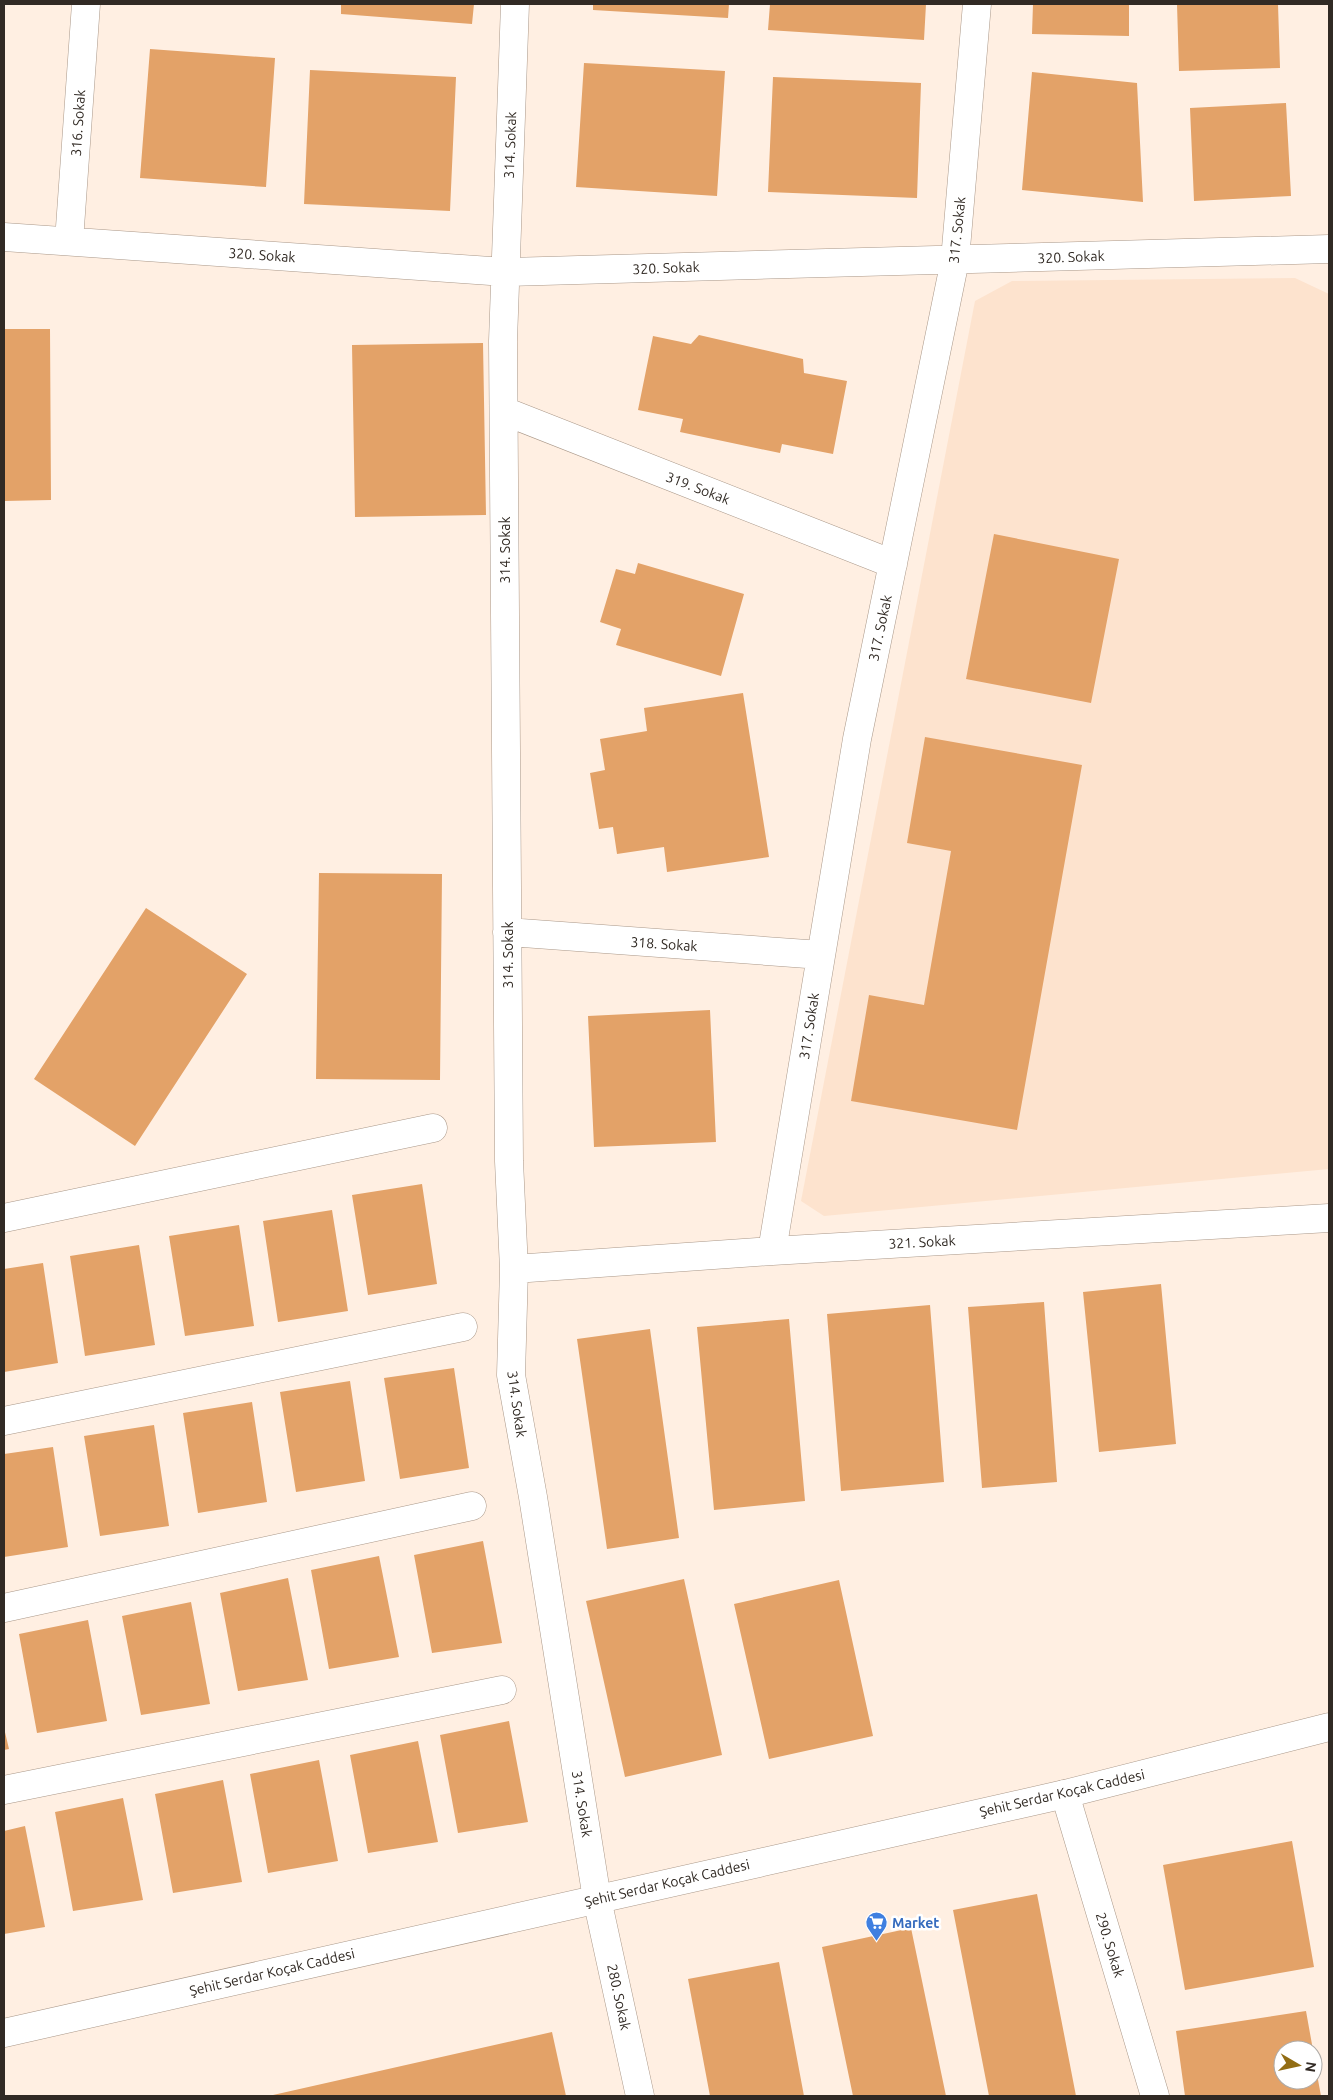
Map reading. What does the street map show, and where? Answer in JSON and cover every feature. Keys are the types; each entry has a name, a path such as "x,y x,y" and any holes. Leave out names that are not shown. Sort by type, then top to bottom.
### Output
{"street":[{"name":"316. Sokak","path":"69,242 86,4"},
{"name":"314. Sokak","path":"516,4 503,341 509,1161 514,1270 511,1375 597,1899"},
{"name":"317. Sokak","path":"772,1251 857,739 955,260 977,4"},
{"name":"320. Sokak","path":"4,237 505,272 1329,249"},
{"name":"319. Sokak","path":"504,411 893,564"},
{"name":"318. Sokak","path":"507,932 821,955"},
{"path":"4,1218 433,1128"},
{"name":"321. Sokak","path":"514,1270 772,1251 1329,1218"},
{"path":"4,1421 463,1327"},
{"path":"4,1608 472,1506"},
{"path":"4,1790 502,1690"},
{"name":"Şehit Serdar Koçak Caddesi","path":"4,2033 1065,1794 1329,1727"},
{"name":"290. Sokak","path":"1065,1794 1155,2096"},
{"name":"280. Sokak","path":"597,1899 640,2096"}],"shaded area":[{"path":"1295,278 1329,294 1329,1169 824,1216 801,1201 975,301 1012,281"}],"building":[{"path":"341,4 474,4 472,24 341,14"},
{"path":"593,4 729,4 728,18 593,10"},
{"path":"770,4 926,4 924,40 768,30"},
{"path":"1033,4 1129,4 1129,36 1032,34"},
{"path":"1177,4 1278,4 1280,68 1179,71"},
{"path":"150,49 275,58 266,187 140,178"},
{"path":"584,63 725,71 717,196 576,187"},
{"path":"310,70 456,77 450,211 304,204"},
{"path":"1032,72 1137,83 1143,202 1022,190"},
{"path":"773,77 921,83 917,198 768,192"},
{"path":"1286,103 1291,196 1194,201 1190,108"},
{"path":"4,329 50,329 51,500 4,501"},
{"path":"699,335 803,359 804,373 847,381 833,454 782,444 780,453 680,432 683,419 638,410 653,336 691,344"},
{"path":"483,343 486,515 355,517 352,345"},
{"path":"994,534 1119,559 1091,703 966,679"},
{"path":"638,563 744,594 721,676 616,645 621,629 600,622 616,569 635,574"},
{"path":"743,693 769,857 667,872 664,847 617,854 613,827 599,829 590,773 605,770 600,739 647,731 644,708"},
{"path":"925,737 1082,765 1017,1130 851,1101 869,995 924,1005 951,851 907,843"},
{"path":"319,873 442,874 440,1080 316,1079"},
{"path":"146,908 247,974 135,1146 34,1079"},
{"path":"710,1010 716,1142 594,1147 588,1016"},
{"path":"422,1184 437,1284 368,1295 352,1195"},
{"path":"332,1210 348,1311 278,1322 263,1221"},
{"path":"239,1225 254,1326 185,1336 169,1236"},
{"path":"139,1245 155,1345 85,1356 70,1256"},
{"path":"43,1263 58,1363 4,1372 4,1269"},
{"path":"1161,1284 1176,1444 1099,1452 1083,1292"},
{"path":"1044,1302 1057,1482 982,1488 968,1307"},
{"path":"930,1305 944,1482 841,1491 827,1314"},
{"path":"789,1319 805,1501 714,1510 697,1327"},
{"path":"650,1329 679,1538 607,1549 577,1339"},
{"path":"454,1368 469,1468 400,1479 384,1378"},
{"path":"350,1381 365,1481 296,1492 280,1392"},
{"path":"252,1402 267,1502 198,1513 183,1413"},
{"path":"154,1425 169,1526 100,1536 84,1436"},
{"path":"53,1447 68,1547 4,1557 4,1454"},
{"path":"483,1541 502,1643 432,1653 414,1555"},
{"path":"379,1556 399,1657 329,1669 311,1570"},
{"path":"288,1578 308,1680 238,1691 220,1593"},
{"path":"684,1579 722,1755 625,1777 586,1601"},
{"path":"839,1580 873,1736 769,1759 734,1604"},
{"path":"191,1602 210,1704 141,1715 122,1616"},
{"path":"88,1620 107,1721 37,1733 19,1634"},
{"path":"509,1721 528,1822 458,1833 440,1735"},
{"path":"4,1728 9,1749 4,1750"},
{"path":"418,1741 438,1842 368,1853 350,1755"},
{"path":"319,1760 338,1861 268,1873 250,1774"},
{"path":"223,1780 242,1882 173,1893 155,1794"},
{"path":"123,1798 143,1900 73,1911 55,1812"},
{"path":"25,1826 45,1927 4,1934 4,1831"},
{"path":"1292,1841 1314,1967 1185,1990 1163,1865"},
{"path":"1037,1894 1076,2096 989,2096 953,1910"},
{"path":"911,1928 946,2096 853,2096 822,1947"},
{"path":"779,1962 804,2096 710,2096 688,1979"},
{"path":"1306,2011 1311,2040 1273,2040 1273,2090 1320,2090 1321,2096 1185,2096 1176,2031"},
{"path":"552,2032 566,2096 273,2096 273,2095"}],"place":[{"name":"Market","path":"876,1942"}]}
